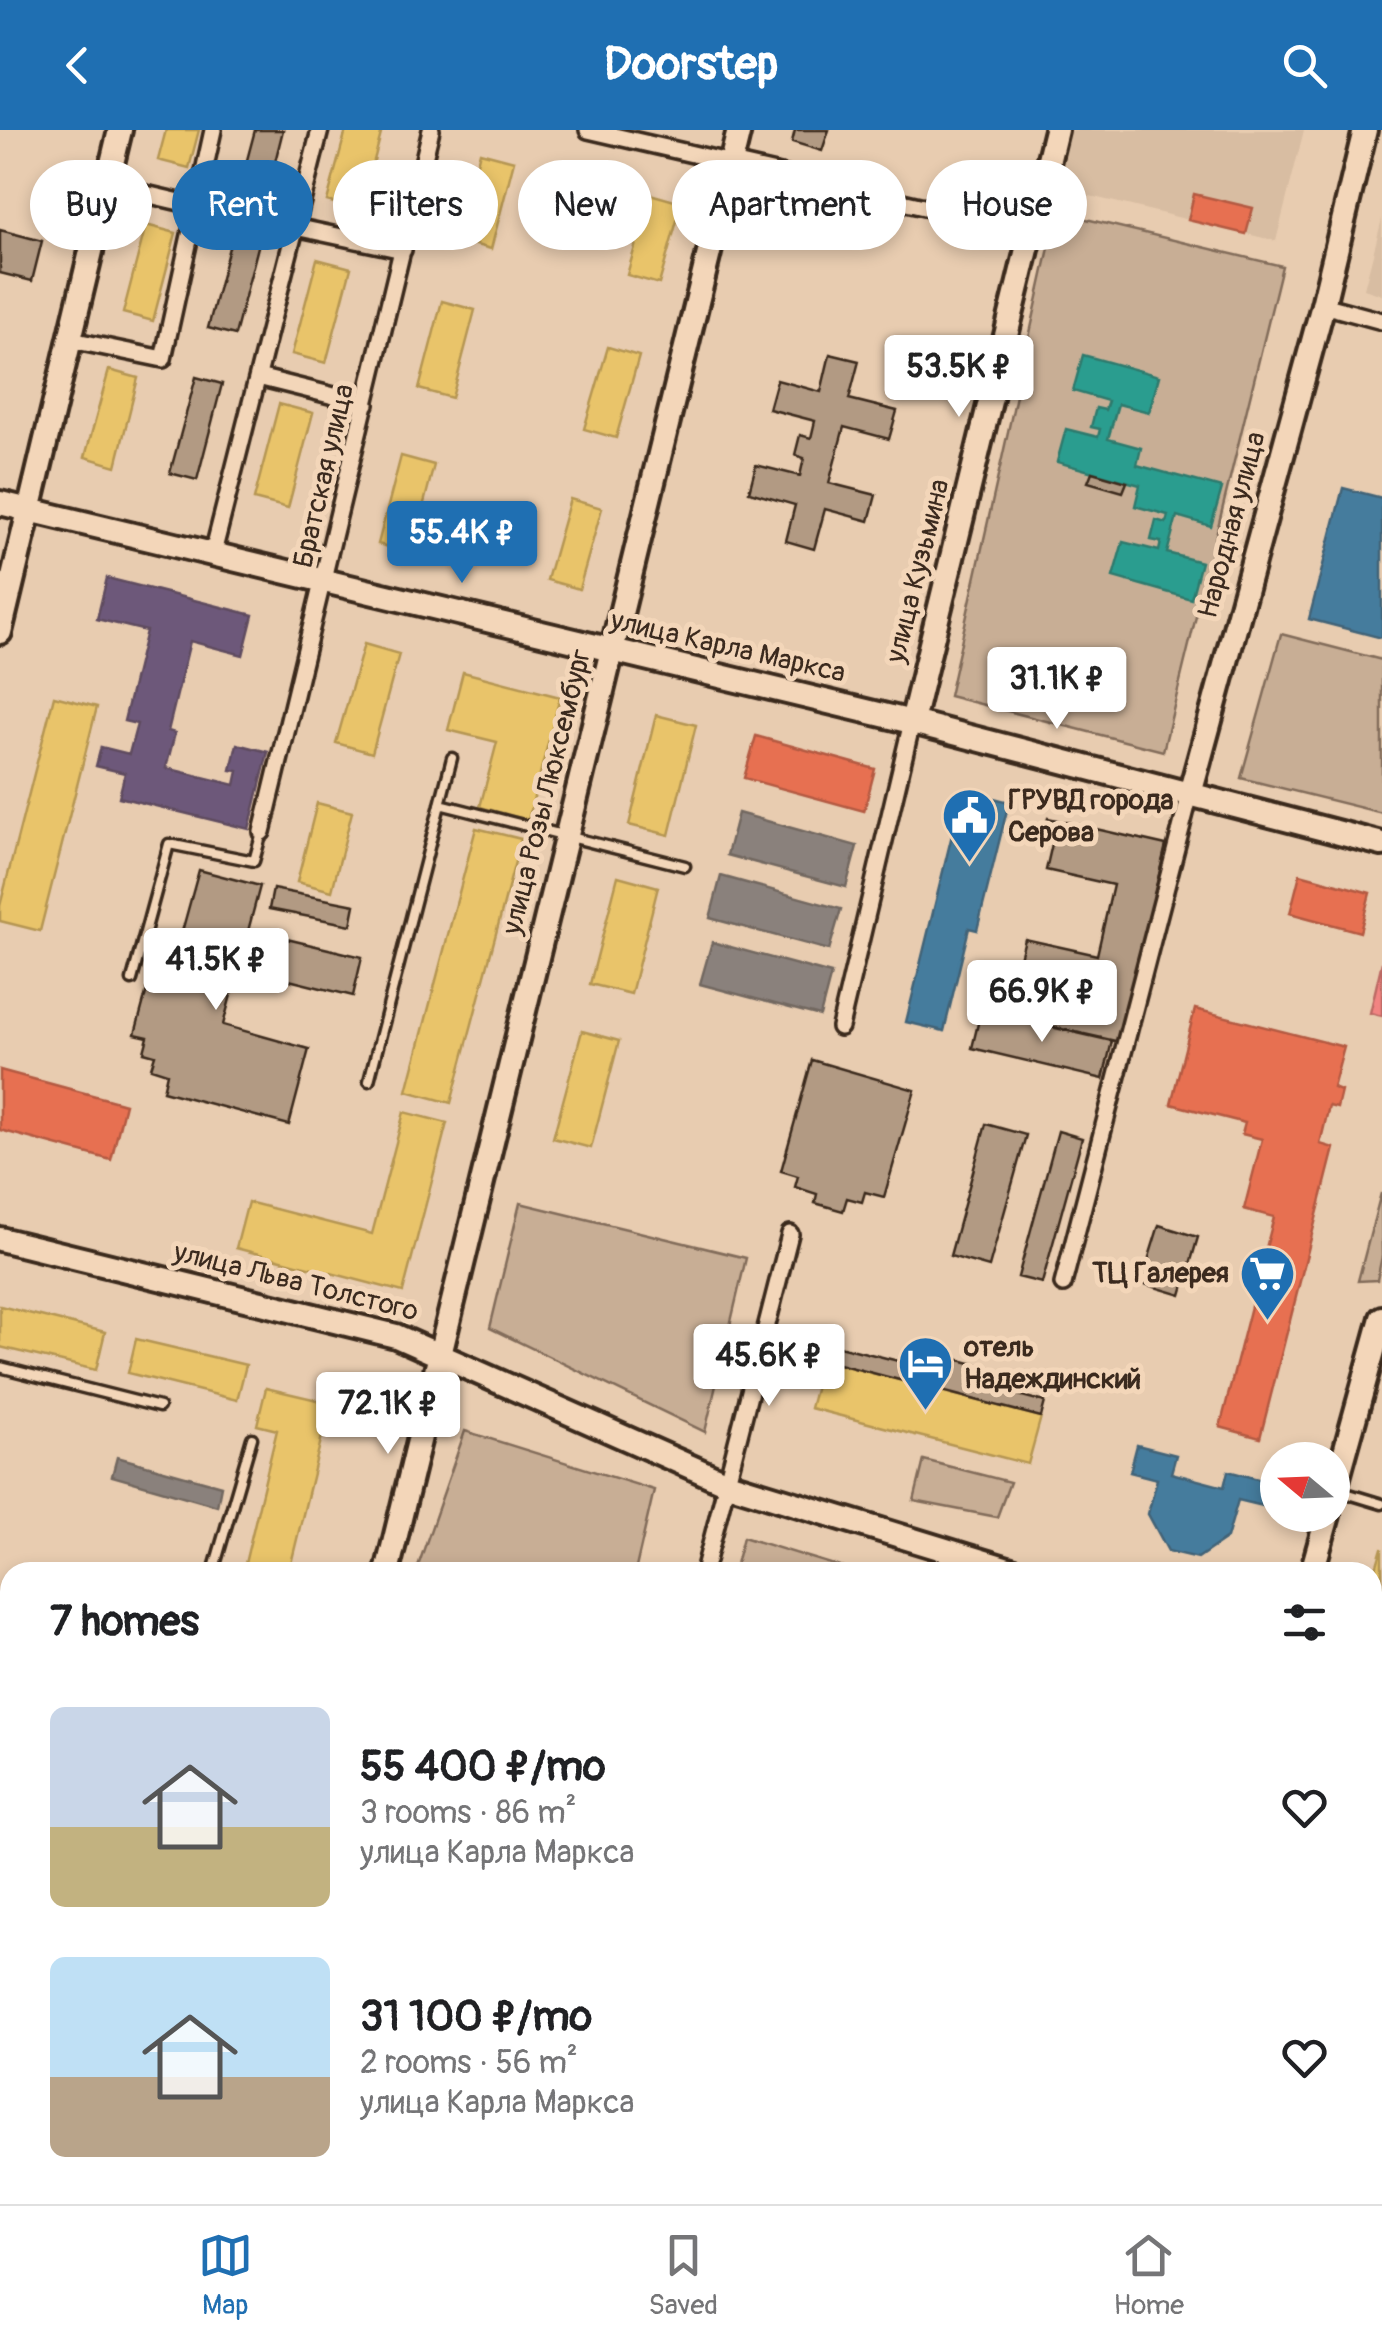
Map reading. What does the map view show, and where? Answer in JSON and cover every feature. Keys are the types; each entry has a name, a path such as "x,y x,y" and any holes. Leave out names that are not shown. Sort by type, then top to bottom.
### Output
{"street":[{"path":"113,160 120,130"},
{"path":"206,160 213,130"},
{"path":"312,160 320,130"},
{"name":"Братская улица","path":"424,160 431,130"},
{"path":"588,130 722,160"},
{"name":"улица Розы Люксембург","path":"732,160 739,130"},
{"name":"улица Кузьмина","path":"1049,160 1056,130"},
{"name":"Народная улица","path":"1063,1284 1190,794 1324,304 1365,130"},
{"path":"0,632 4,602 92,250"},
{"path":"72,340 163,359 187,250"},
{"path":"213,554 289,250"},
{"name":"Братская улица","path":"262,832 403,250"},
{"name":"улица Розы Люксембург","path":"389,1562 710,250"},
{"name":"улица Кузьмина","path":"840,1027 1028,250"},
{"path":"1324,304 1382,321"},
{"path":"258,377 366,404"},
{"name":"улица Карла Маркса","path":"0,503 912,722 1382,844"},
{"path":"706,1562 790,1234"},
{"name":"улица Льва Толстого","path":"0,1239 396,1336 726,1483 985,1562"},
{"path":"1348,1442 1382,1318"},
{"path":"1315,1562 1323,1532"}],"lane":[{"path":"369,1081 452,758"},
{"path":"440,804 684,866"},
{"path":"132,980 169,844 254,861 262,832"},
{"path":"0,1366 159,1407"},
{"path":"216,1562 252,1438"},
{"path":"1350,1497 1382,1504"}],"shaded area":[{"path":"1071,130 1304,130 1276,241 1087,195 1087,160 1064,160"},
{"path":"1087,219 1282,266 1163,751 949,696 1049,250 1087,250"},
{"path":"1382,219 1382,295 1364,289"},
{"path":"1281,634 1382,660 1382,813 1241,778"},
{"path":"1381,1193 1382,1256 1377,1280 1358,1281"},
{"path":"520,1203 746,1258 705,1432 490,1328"},
{"path":"465,1431 654,1490 637,1562 419,1562"},
{"path":"924,1460 1010,1482 997,1517 914,1501"},
{"path":"743,1537 824,1562 737,1562"}],"building: Homes":[{"path":"166,130 199,130 191,160 172,160 172,164 158,160"},
{"path":"346,130 382,130 374,160 338,160"},
{"path":"480,152 514,161 498,222 498,160 478,160"},
{"path":"333,179 333,203 327,201"},
{"path":"652,195 672,200 672,238 659,284 627,275 634,250 652,250"},
{"path":"152,227 172,232 172,248 153,321 123,313 139,250 152,250"},
{"path":"317,259 351,268 326,363 292,354"},
{"path":"442,301 475,310 452,398 419,389"},
{"path":"608,347 639,356 616,438 584,429"},
{"path":"109,370 138,378 116,466 85,457"},
{"path":"279,404 313,413 288,508 254,499"},
{"path":"401,456 434,465 411,553 378,544"},
{"path":"570,499 602,508 579,589 547,580"},
{"path":"364,644 399,654 372,753 336,743"},
{"path":"463,672 560,697 528,820 480,807 497,742 448,730"},
{"path":"54,696 97,707 40,931 0,921 0,906"},
{"path":"656,715 696,725 669,835 629,825"},
{"path":"317,803 352,812 332,891 297,882"},
{"path":"476,828 521,839 451,1103 407,1091"},
{"path":"618,876 658,887 631,994 590,984"},
{"path":"582,1031 619,1041 591,1148 553,1138"},
{"path":"404,1112 447,1123 403,1292 236,1248 248,1202 372,1234"},
{"path":"0,1306 105,1332 96,1370 0,1347"},
{"path":"136,1339 246,1365 237,1400 128,1373"},
{"name":"отель Надеждинский","path":"823,1360 1041,1417 1028,1464 810,1408"},
{"path":"266,1388 330,1403 291,1562 245,1562 277,1430 257,1425"}],"building: Shops":[{"path":"1194,194 1253,208 1246,234 1188,220"},
{"path":"756,736 875,769 864,811 744,778"},
{"path":"1300,874 1370,893 1360,932 1290,913"},
{"name":"ТЦ Галерея","path":"1195,1009 1344,1047 1333,1088 1341,1091 1337,1108 1329,1106 1320,1144 1334,1148 1260,1438 1220,1427 1274,1217 1244,1209 1262,1139 1242,1134 1245,1123 1171,1104"},
{"path":"0,1070 125,1104 111,1160 0,1130"}],"building: Offices":[{"path":"107,578 253,615 243,655 190,641 168,731 175,733 166,768 235,785 238,771 231,770 237,744 268,752 249,829 119,797 125,773 96,766 101,747 129,754 137,724 124,721 146,631 97,619"}],"building: Schools":[{"path":"1083,355 1159,376 1149,412 1118,404 1108,439 1141,448 1137,465 1222,488 1211,526 1177,516 1167,553 1201,562 1191,599 1113,577 1123,542 1159,551 1161,542 1151,540 1156,520 1166,523 1168,515 1135,506 1140,485 1057,462 1066,429 1098,437 1100,429 1091,427 1096,408 1105,410 1108,401 1073,391"}],"building: Health":[{"path":"1382,962 1382,1016 1370,1013"}],"building: Public":[{"path":"1343,488 1382,498 1382,638 1309,619"},
{"name":"ГРУВД города Серова","path":"963,790 1009,802 977,930 969,928 944,1031 906,1022"},
{"path":"1137,1445 1176,1455 1171,1473 1224,1487 1228,1471 1260,1480 1260,1505 1238,1500 1227,1538 1198,1558 1168,1551 1148,1514 1157,1479 1130,1472"}],"building: Industry":[{"path":"738,813 857,846 846,887 727,855"},
{"path":"721,876 841,909 829,950 710,918"},
{"path":"712,942 831,974 820,1016 700,984"},
{"path":"117,1457 221,1486 217,1506 112,1476"}],"building: Other":[{"path":"255,130 283,130 276,160 247,160"},
{"path":"795,130 829,130 822,151 792,142"},
{"path":"0,230 30,238 30,250 40,250 32,281 0,273"},
{"path":"228,250 257,250 235,335 208,328"},
{"path":"830,354 859,361 849,399 897,411 889,439 844,427 829,483 876,495 869,521 825,509 814,549 786,541 795,505 749,492 756,465 800,476 804,458 795,455 800,435 811,438 815,421 769,409 777,380 821,392"},
{"path":"196,377 222,384 197,480 170,473"},
{"path":"1092,472 1127,482 1123,492 1088,482"},
{"path":"1048,818 1166,845 1120,1042 981,1011 990,968 1016,974 1025,939 1097,955 1113,885 1046,870 1054,835 1045,832"},
{"path":"199,870 260,886 223,1025 309,1049 289,1125 163,1091 167,1073 151,1068 155,1055 144,1052 148,1037 135,1034 157,952 175,957"},
{"path":"273,889 355,905 351,925 269,909"},
{"path":"270,935 362,957 353,996 261,973"},
{"path":"981,1011 1112,1041 1103,1079 972,1048"},
{"path":"812,1060 915,1090 884,1197 865,1192 862,1202 847,1198 843,1211 815,1203 817,1194 795,1187 798,1176 781,1171"},
{"path":"986,1124 1026,1135 989,1267 950,1256"},
{"path":"1058,1131 1082,1138 1042,1283 1018,1277"},
{"path":"1159,1225 1198,1237 1181,1295 1141,1283"},
{"path":"827,1343 906,1363 911,1347 993,1369 988,1387 1045,1402 1041,1417 823,1360"}],"place":[{"name":"ГРУВД города Серова","path":"969,865"},
{"name":"ТЦ Галерея","path":"1268,1322"},
{"name":"отель Надеждинский","path":"925,1412"}]}
